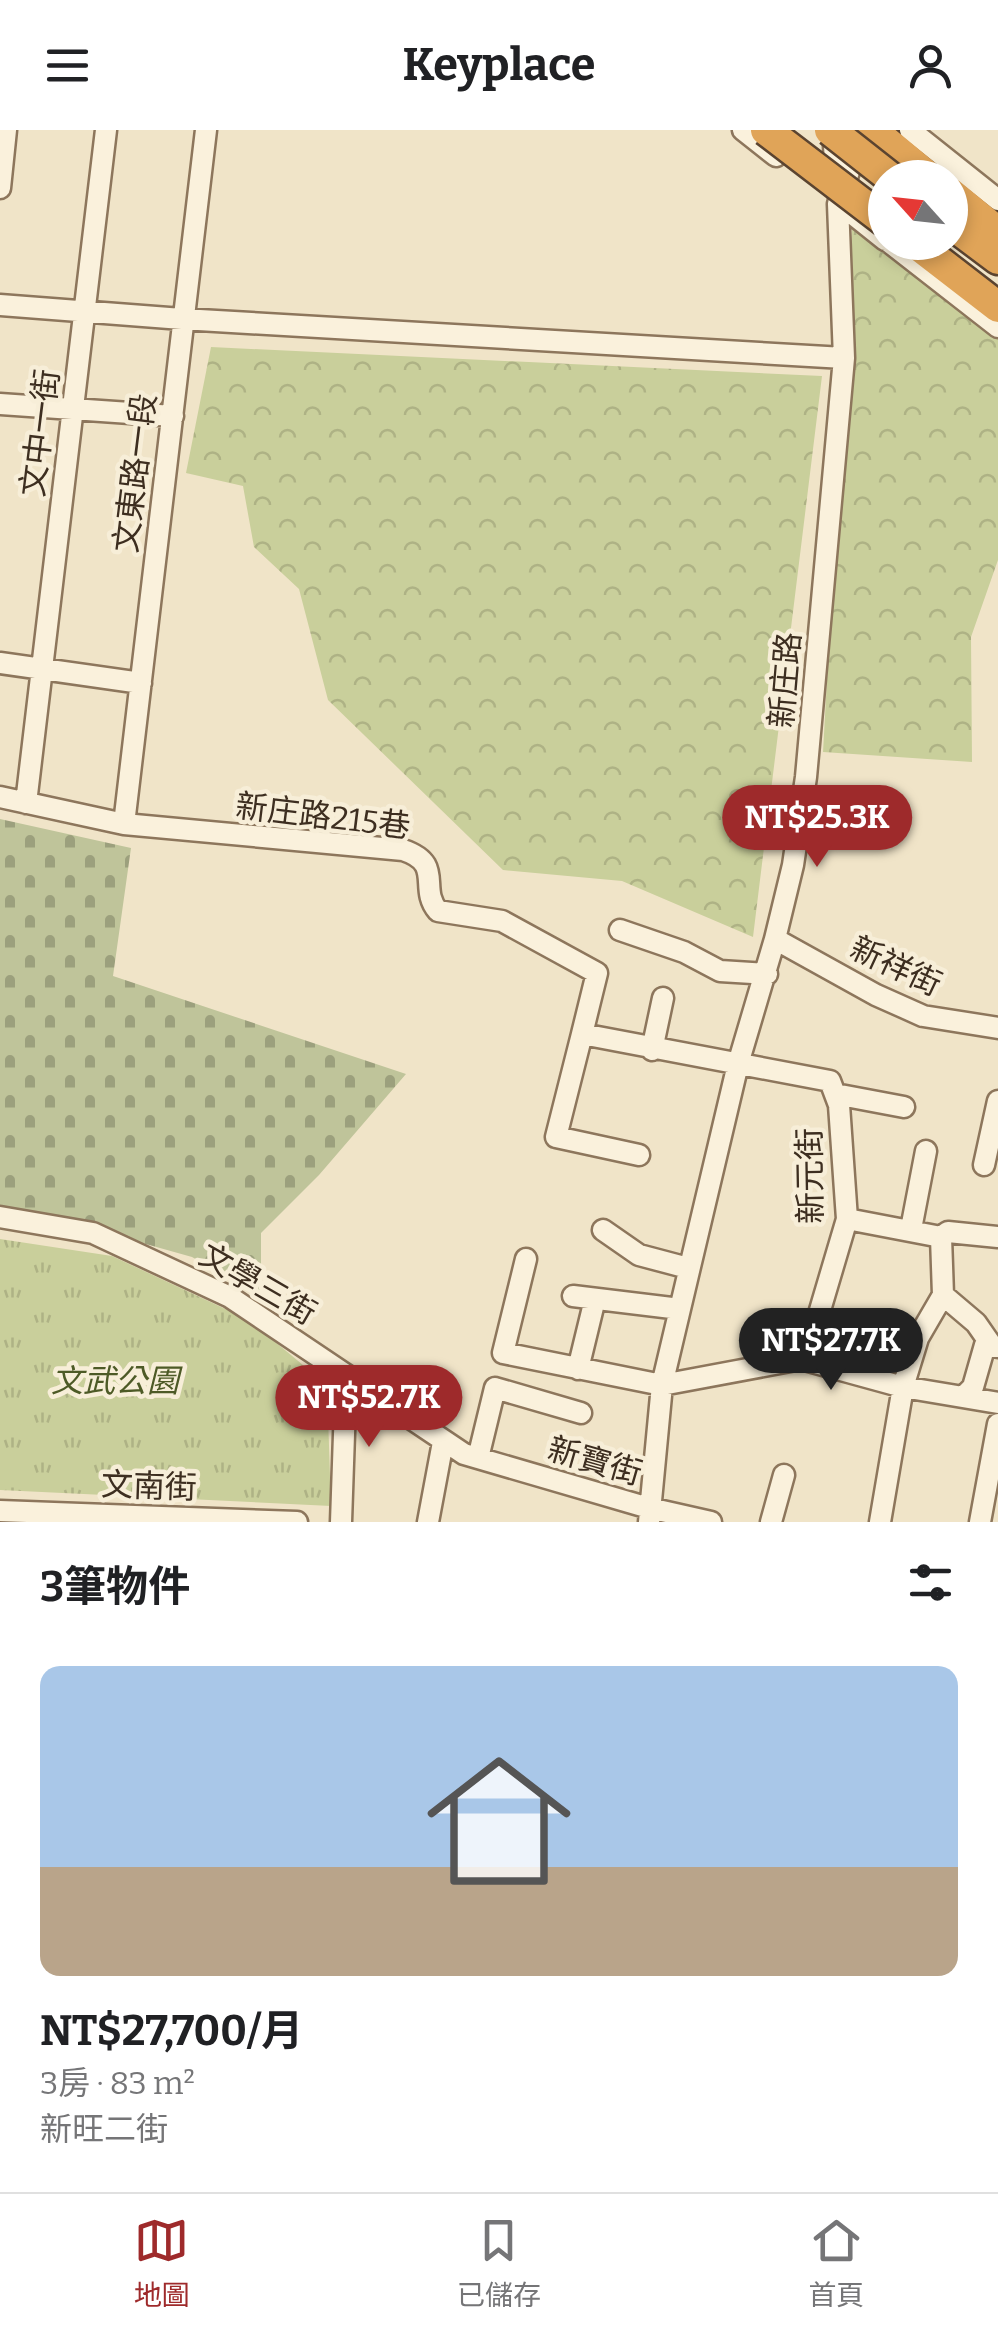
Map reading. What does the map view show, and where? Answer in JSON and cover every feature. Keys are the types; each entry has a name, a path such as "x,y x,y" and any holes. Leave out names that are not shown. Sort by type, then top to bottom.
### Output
{"highway":[{"path":"766,130 868,207"},
{"path":"788,130 868,190"},
{"path":"832,130 869,160"},
{"path":"872,130 908,160"},
{"path":"968,208 998,232"},
{"path":"968,236 998,259"},
{"path":"937,260 998,307"},
{"path":"960,260 998,289"}],"street":[{"path":"0,188 6,130"},
{"name":"文中一街","path":"26,802 106,130"},
{"name":"文東路一段","path":"124,824 206,130"},
{"path":"743,130 868,227"},
{"path":"832,130 838,204"},
{"name":"新庄路","path":"649,1515 662,1385 738,1064 776,939 806,777 844,358 838,204 864,130"},
{"path":"910,130 998,200"},
{"path":"912,260 998,327"},
{"path":"0,306 844,358"},
{"path":"0,404 172,416"},
{"path":"0,663 140,682"},
{"path":"0,797 124,824"},
{"name":"新庄路215巷","path":"124,824 417,854 429,872 432,904 438,912 502,921 597,973 582,1034"},
{"path":"620,930 667,944 720,971 767,974"},
{"name":"新祥街","path":"776,939 876,995 923,1016 998,1028"},
{"path":"652,1050 663,998"},
{"path":"639,1155 556,1137 582,1034 738,1064"},
{"name":"新元街","path":"738,1064 830,1081 839,1105 847,1219 818,1317 800,1359"},
{"path":"835,1094 904,1107"},
{"path":"984,1165 998,1101"},
{"path":"911,1228 926,1150"},
{"name":"文學三街","path":"0,1217 93,1233 230,1297 443,1442 471,1456"},
{"path":"847,1219 941,1236 948,1232 998,1238"},
{"path":"604,1230 639,1254 688,1268"},
{"path":"880,1522 903,1387 918,1338 943,1295 941,1236"},
{"path":"526,1259 504,1353 662,1385 800,1359 903,1387 998,1403"},
{"path":"943,1295 976,1323 995,1347"},
{"path":"573,1296 680,1309"},
{"path":"578,1369 595,1299"},
{"path":"963,1397 972,1386 985,1346 995,1347"},
{"path":"341,1522 346,1376"},
{"path":"471,1456 495,1388 580,1412"},
{"path":"980,1522 998,1424"},
{"path":"428,1522 443,1442"},
{"name":"新寶街","path":"471,1456 649,1515 711,1522"},
{"path":"771,1522 784,1476"},
{"name":"文南街","path":"0,1511 42,1518 296,1522"}],"green space":[{"path":"852,228 868,240 868,260 894,260 998,339 998,560 971,637 972,762 823,752"},
{"path":"211,347 822,376 753,937 622,881 503,870 328,700 299,589 254,547 243,486 186,473"},
{"path":"0,819 131,848 113,976 406,1074 319,1175 261,1233 261,1296 192,1257 39,1214 0,1208"},
{"name":"文武公園","path":"0,1239 112,1256 249,1320 327,1385 331,1506 0,1490"}]}
